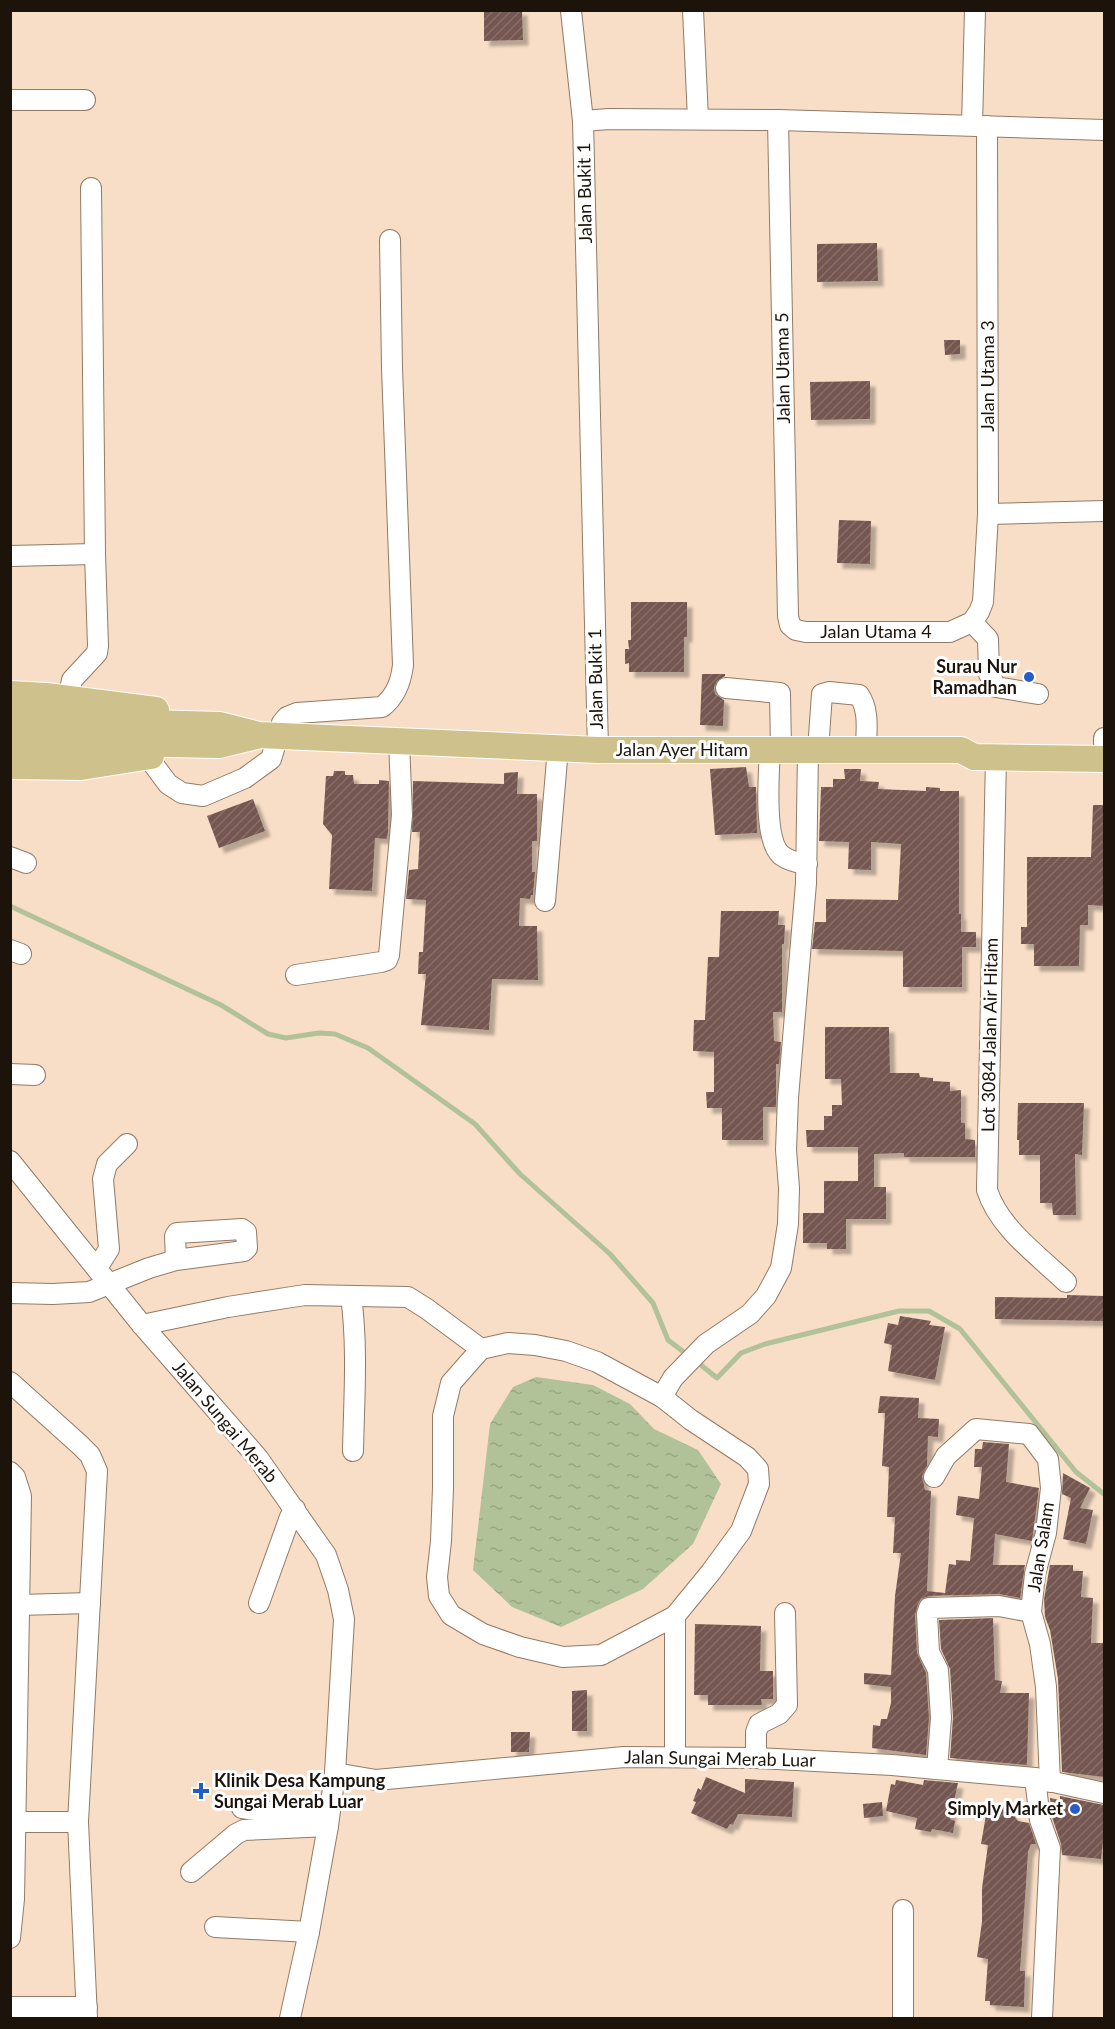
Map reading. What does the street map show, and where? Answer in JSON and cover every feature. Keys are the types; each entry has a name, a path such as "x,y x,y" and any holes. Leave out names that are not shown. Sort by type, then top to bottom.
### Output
{"main road":[{"path":"10,694 182,714 220,735"},
{"path":"10,719 177,735"},
{"name":"Jalan Ayer Hitam","path":"177,735 269,736 598,750 961,750 974,756 1104,759"},
{"path":"10,741 177,735"},
{"path":"10,766 81,768 148,757 220,735"},
{"path":"961,750 975,742 1104,743"}],"street":[{"path":"693,10 698,119"},
{"name":"Jalan Utama 3","path":"972,622 983,602 988,514 975,10"},
{"path":"571,11 583,121"},
{"path":"10,100 85,100"},
{"name":"Jalan Bukit 1","path":"598,750 583,121 778,120 1104,130"},
{"name":"Jalan Utama 5","path":"778,120 788,616"},
{"path":"68,699 72,680 93,659 99,645 95,554 91,188"},
{"path":"148,757 168,784 182,793 203,796 245,778 271,759 269,736 287,717 297,712 382,706 390,700 402,678 404,665 392,368 390,240"},
{"path":"988,514 1104,511"},
{"path":"10,556 95,554"},
{"name":"Jalan Utama 4","path":"788,616 790,625 796,630 806,632 950,632 972,622"},
{"path":"972,622 988,639 989,674 996,687 1038,694"},
{"path":"726,688 780,693 769,800 773,841 780,854 793,862 807,864"},
{"path":"662,1397 673,1378 706,1344 750,1314 766,1296 781,1268 788,1224 789,1188 786,1150 788,1098 807,864 813,750 822,694 829,692 859,695 866,711 866,750"},
{"path":"1104,738 1104,743"},
{"path":"296,975 387,960 402,815 399,741"},
{"path":"545,901 558,748"},
{"name":"Lot 3084 Jalan Air Hitam","path":"996,756 987,1190 992,1205 1002,1220 1066,1281"},
{"path":"10,1074 35,1075"},
{"path":"97,1268 109,1249 103,1179 107,1164 128,1144"},
{"name":"Jalan Sungai Merab","path":"10,1161 142,1325 258,1458 326,1555 344,1619 335,1773 309,1932 290,2019"},
{"path":"10,1293 88,1292 176,1260"},
{"path":"142,1325 161,1319 304,1295 408,1298 428,1309 481,1348"},
{"path":"351,1296 356,1332 353,1451"},
{"path":"508,1343 536,1345 566,1351 597,1362 662,1397 691,1420 747,1457 758,1469 759,1484 741,1531 675,1616 601,1655 563,1657 520,1647 483,1634 451,1615 439,1596 437,1577 444,1488 443,1416 451,1383 481,1348 508,1343"},
{"path":"10,2007 87,2013 78,1822 97,1471 90,1455 80,1445 12,1388"},
{"name":"Jalan Salam","path":"934,1477 946,1456 976,1429 1029,1434 1048,1459 1051,1488 1047,1522 1035,1574 1031,1612 1040,1644 1046,1687 1040,1820 1050,1848 1042,2019"},
{"path":"10,1472 15,1477 21,1496 15,1583 19,1605 13,1813 14,1899 10,1938"},
{"path":"259,1603 290,1517 295,1509"},
{"path":"19,1605 90,1603"},
{"path":"937,1769 941,1718 938,1670 929,1652 927,1614 929,1608 999,1606 1031,1612"},
{"path":"756,1758 756,1732 759,1724 778,1714 787,1705 785,1613"},
{"path":"675,1616 675,1757"},
{"name":"Jalan Sungai Merab Luar","path":"335,1773 376,1780 624,1756 756,1758 937,1769 1042,1780 1104,1793"},
{"path":"242,1808 328,1823"},
{"path":"13,1813 78,1822"},
{"path":"191,1872 236,1834 244,1830 328,1823"},
{"path":"903,1910 903,2019"},
{"path":"215,1928 309,1932"}],"water":[{"path":"536,1377 593,1385 630,1404 654,1429 698,1450 721,1484 693,1544 643,1589 561,1627 512,1607 473,1570 490,1424 513,1387"}],"building":[{"path":"484,10 522,10 523,40 484,41"},
{"path":"877,243 878,281 817,282 817,244"},
{"path":"944,340 960,340 960,354 945,355"},
{"path":"870,381 870,419 811,420 810,382"},
{"path":"839,520 871,521 870,564 837,563"},
{"path":"631,602 687,602 684,672 629,672 629,663 625,664 625,649 629,649 628,640 631,640"},
{"path":"702,674 725,674 714,687 715,694 724,700 723,726 700,725"},
{"path":"746,767 749,787 756,787 757,833 715,835 710,769"},
{"path":"844,769 861,769 860,781 879,782 878,789 926,791 926,787 940,788 940,791 959,791 961,932 976,932 976,947 962,947 962,987 903,987 903,951 812,949 815,922 826,922 826,899 898,900 901,844 871,842 871,870 848,869 849,842 819,841 821,787 833,787 833,779 845,779"},
{"path":"334,771 345,771 345,775 353,775 354,784 379,784 379,780 389,781 387,839 375,838 372,891 329,889 332,835 323,824 326,776 333,776"},
{"path":"518,772 517,794 537,794 537,841 532,841 532,872 535,872 533,895 530,899 520,898 519,926 537,926 538,980 492,979 489,1030 421,1025 426,974 418,974 419,952 423,952 426,900 406,899 409,870 418,869 420,832 412,832 413,781 504,784 504,773"},
{"path":"253,799 265,831 219,848 207,816"},
{"path":"1093,805 1104,805 1104,906 1088,905 1088,925 1080,925 1079,966 1034,966 1034,944 1021,944 1021,927 1027,927 1027,857 1091,857"},
{"path":"721,911 779,911 778,925 785,925 784,944 782,944 782,1012 773,1012 774,1041 781,1042 779,1064 776,1064 776,1107 763,1107 763,1140 722,1140 722,1108 707,1108 706,1092 714,1092 714,1052 693,1051 694,1020 705,1020 708,957 719,957"},
{"path":"825,1027 889,1027 890,1073 919,1073 920,1077 933,1078 933,1081 950,1082 950,1091 961,1090 961,1123 965,1123 965,1139 975,1140 975,1157 904,1157 904,1153 874,1154 874,1187 886,1187 886,1219 846,1219 846,1249 827,1249 827,1243 803,1243 803,1213 824,1213 824,1181 858,1181 858,1147 807,1147 806,1130 824,1130 824,1116 832,1116 832,1105 842,1105 841,1079 825,1079"},
{"path":"1018,1103 1084,1103 1082,1155 1075,1154 1076,1215 1053,1215 1052,1203 1040,1203 1040,1155 1019,1155"},
{"path":"1067,1295 1104,1296 1104,1321 995,1319 995,1297 1067,1298"},
{"path":"900,1316 931,1321 929,1325 945,1327 935,1380 888,1371 892,1345 884,1343 888,1323 898,1325"},
{"path":"880,1396 919,1398 918,1418 939,1419 938,1437 928,1436 927,1466 922,1476 925,1490 931,1491 927,1591 945,1593 949,1564 956,1565 956,1560 970,1561 974,1518 956,1515 958,1496 979,1499 982,1467 974,1467 975,1449 982,1449 983,1442 1009,1444 1006,1482 1039,1488 1032,1541 995,1534 993,1565 1025,1565 1020,1598 999,1594 929,1596 921,1599 918,1604 915,1615 917,1653 926,1673 929,1718 926,1755 872,1748 873,1725 880,1726 881,1719 887,1719 891,1703 891,1687 864,1684 864,1673 891,1675 895,1596 901,1553 893,1553 895,1517 887,1517 889,1467 882,1466 885,1413 878,1413"},
{"path":"1063,1473 1090,1488 1080,1508 1093,1510 1086,1544 1063,1539 1071,1498 1062,1494"},
{"path":"1050,1565 1073,1565 1073,1571 1083,1571 1081,1597 1093,1598 1091,1643 1104,1643 1104,1777 1062,1772 1058,1679 1050,1630 1045,1617 1044,1599"},
{"path":"993,1618 995,1680 1002,1681 1000,1693 1029,1693 1027,1765 950,1758 953,1717 950,1669 941,1649 939,1620"},
{"path":"695,1624 761,1626 760,1671 773,1671 773,1699 761,1699 762,1705 708,1705 708,1695 694,1695"},
{"path":"587,1690 587,1731 572,1731 572,1691"},
{"path":"511,1732 530,1732 529,1752 511,1752"},
{"path":"706,1777 745,1793 745,1779 794,1782 792,1817 738,1814 733,1825 730,1824 727,1829 691,1813 696,1802 693,1801 698,1788 701,1790"},
{"path":"896,1780 923,1785 924,1780 958,1783 950,1819 955,1821 953,1833 915,1829 917,1818 886,1811 891,1784 895,1785"},
{"path":"1060,1796 1104,1805 1101,1859 1062,1855 1061,1844 1052,1817 1050,1798 1060,1800"},
{"path":"882,1802 883,1816 864,1818 863,1804"},
{"path":"988,1803 1006,1806 1018,1821 1029,1823 1036,1844 1031,1844 1028,1852 1020,1971 1025,1971 1024,2007 990,2005 990,2001 985,2001 988,1959 977,1957 988,1845 981,1844"}],"waterway":[{"path":"10,906 221,1005 268,1034 286,1038 319,1033 335,1034 368,1048 475,1124 520,1174 610,1254 653,1303 668,1340 689,1356"},
{"path":"696,1361 717,1378 741,1353 765,1344 899,1311 929,1311 960,1329 1076,1472 1104,1494"}],"place":[{"name":"Surau Nur Ramadhan","path":"1029,677"},
{"name":"Klinik Desa Kampung Sungai Merab Luar","path":"201,1791"},
{"name":"Simply Market","path":"1075,1809"}]}
